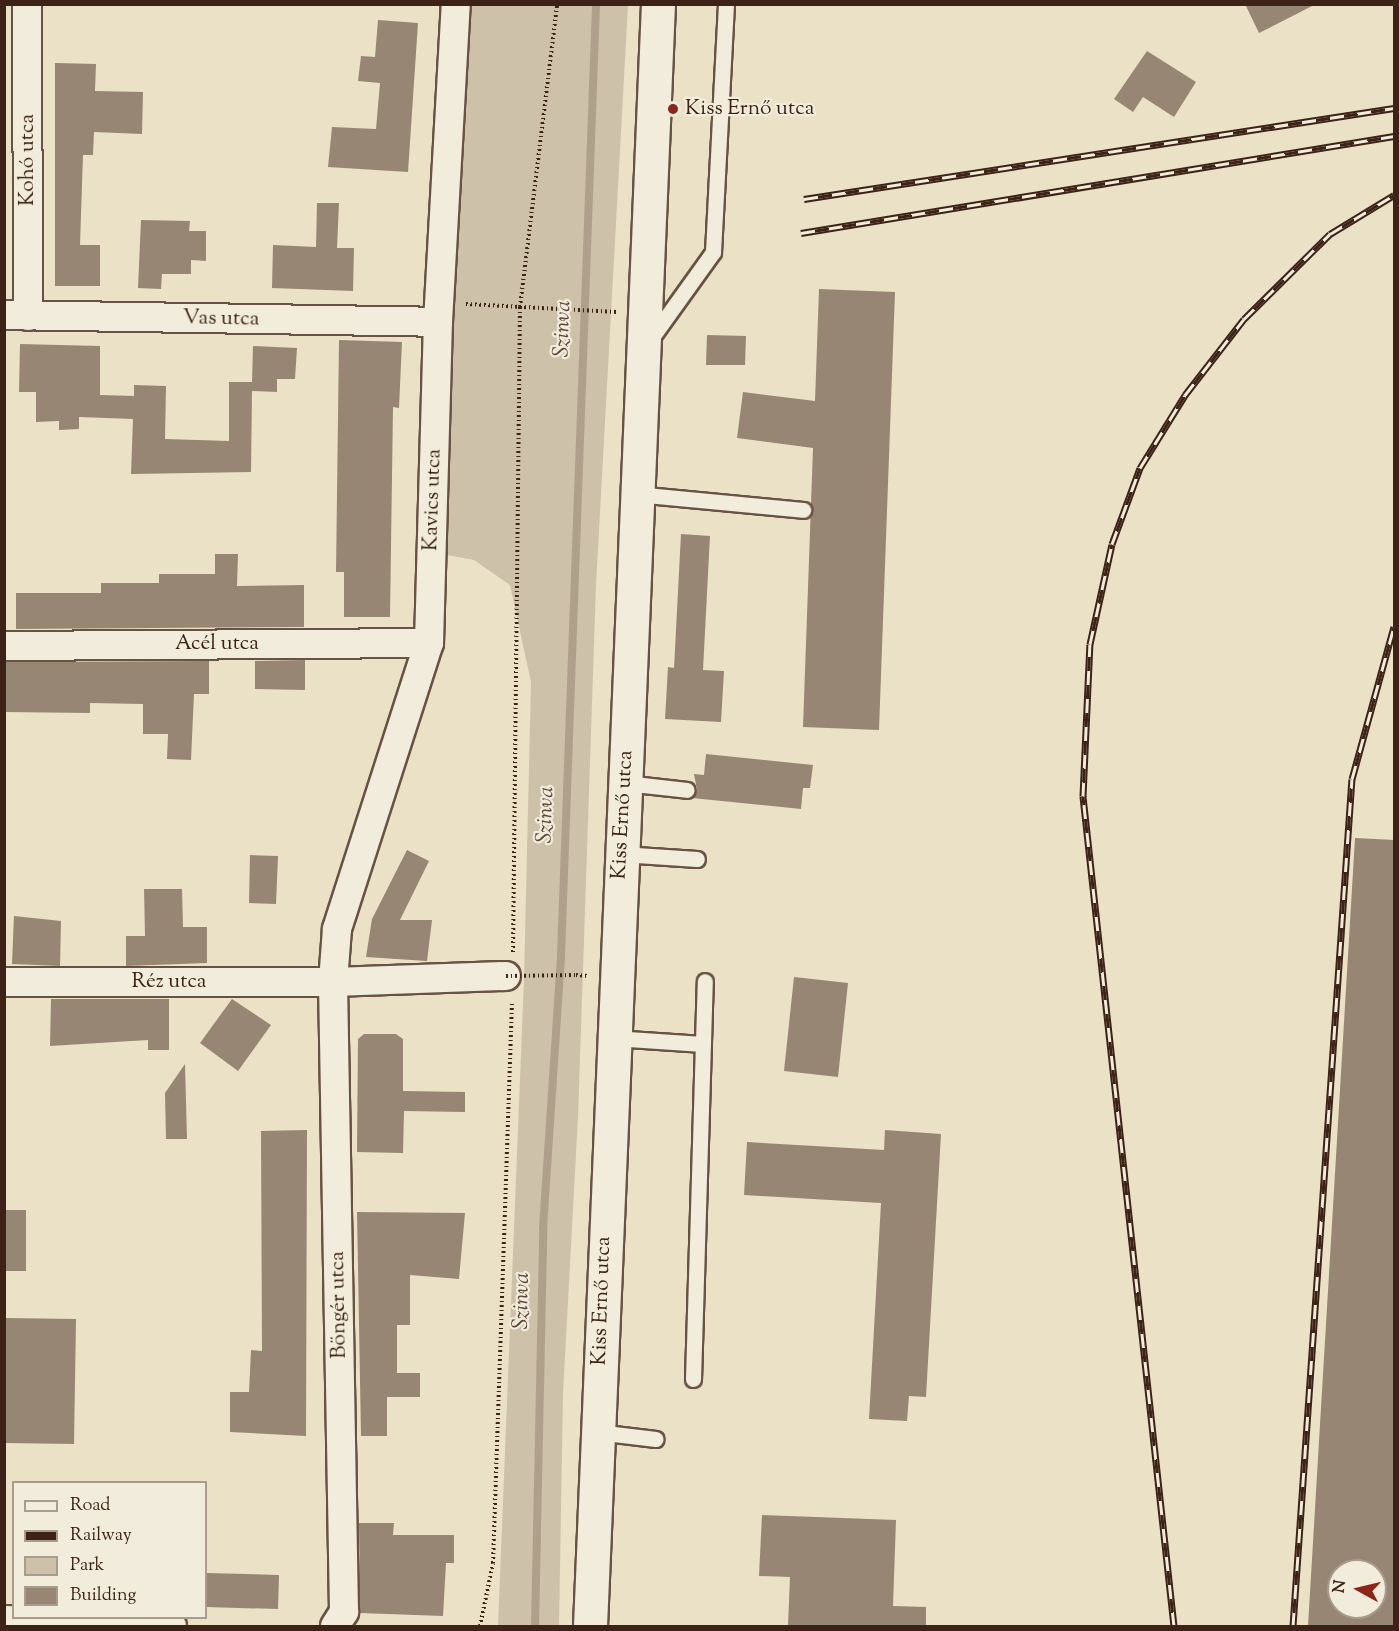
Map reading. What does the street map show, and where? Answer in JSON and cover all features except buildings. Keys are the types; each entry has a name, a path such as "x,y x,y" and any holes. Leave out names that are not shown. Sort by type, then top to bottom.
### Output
{"street":[{"name":"Kohó utca","path":"16,316 27,4"},
{"name":"Kavics utca","path":"333,982 337,929 429,643 438,322 456,4"},
{"name":"Kiss Ernő utca","path":"590,1626 635,494 644,347 658,4"},
{"name":"Vas utca","path":"16,316 438,322"},
{"name":"Acél utca","path":"4,646 429,643"},
{"name":"Réz utca","path":"4,982 333,982 506,976"},
{"name":"Böngér utca","path":"333,982 344,1612 335,1626"},
{"path":"4,1620 172,1626"}],"lane":[{"path":"644,347 713,252 726,4"},
{"path":"635,494 803,510"},
{"path":"625,783 687,790"},
{"path":"621,854 697,859"},
{"path":"693,1379 705,981"},
{"path":"613,1038 703,1044"},
{"path":"597,1432 656,1439"}],"path":[{"path":"480,1626 493,1563 512,1013 520,307 557,4"},
{"path":"438,322 466,304 611,312"},
{"path":"506,976 576,975"}],"green space":[{"path":"467,5 628,5 596,585 578,1117 563,1393 559,1626 498,1626 524,980 531,682 510,585 474,560 442,554"}],"waterway":[{"name":"Szinva","path":"535,1626 543,1228 561,955 596,4"}],"railway":[{"path":"804,199 1394,108"},
{"path":"801,233 1394,136"},
{"path":"1174,1626 1083,796 1090,644 1112,544 1140,468 1185,395 1244,319 1330,234 1394,195"},
{"path":"1293,1626 1352,779 1394,627"}],"place":[{"name":"Kiss Ernő utca","path":"673,109"}]}
